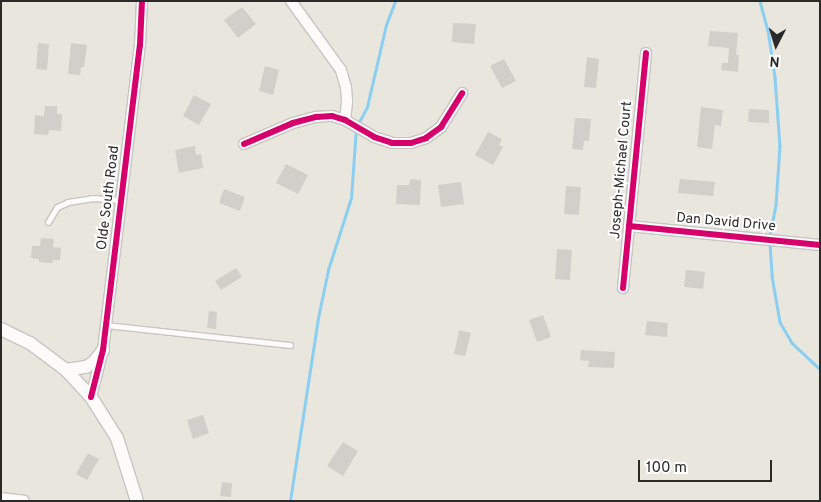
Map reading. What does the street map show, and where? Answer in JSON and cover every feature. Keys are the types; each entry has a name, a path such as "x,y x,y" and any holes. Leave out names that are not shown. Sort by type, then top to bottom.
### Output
{"street":[{"name":"Olde South Road","path":"91,397 103,350 140,45 142,1"},
{"path":"291,1 341,70 346,87 347,102 344,120"},
{"name":"Joseph-Michael Court","path":"624,288 646,53"},
{"path":"244,144 293,123 316,117 332,116 344,120 374,138 392,143 411,143 426,138 441,127 451,115 462,92"},
{"name":"Dan David Drive","path":"629,226 820,245"},
{"path":"1,329 30,343 66,370 91,397 105,416 117,438 138,501"},
{"path":"66,370 86,367 94,362 103,350"},
{"path":"1,498 24,501"}],"lane":[{"path":"48,222 57,206 68,202 92,198 121,200"},
{"path":"106,324 290,345"}],"building":[{"path":"242,7 256,24 238,38 224,20"},
{"path":"453,23 476,24 474,44 452,42"},
{"path":"710,31 738,33 736,55 739,55 738,72 721,70 722,63 728,63 729,48 708,46"},
{"path":"38,43 49,44 47,70 36,69"},
{"path":"71,43 87,45 84,67 81,67 80,75 68,74"},
{"path":"587,57 599,59 596,88 584,87"},
{"path":"504,59 516,81 502,88 490,66"},
{"path":"265,66 279,70 273,95 259,91"},
{"path":"194,95 211,104 199,125 183,116"},
{"path":"45,106 57,106 57,114 62,114 61,131 49,130 48,135 34,134 35,115 44,116"},
{"path":"701,107 723,110 721,126 715,125 712,149 697,147"},
{"path":"749,109 769,110 769,123 748,122"},
{"path":"575,118 591,119 589,141 584,141 583,150 572,149"},
{"path":"488,132 502,139 499,145 503,147 493,165 475,155"},
{"path":"195,146 196,155 201,154 203,168 179,173 175,150"},
{"path":"286,164 308,175 298,194 276,183"},
{"path":"410,179 421,180 420,205 396,204 397,185 409,185"},
{"path":"680,179 715,182 713,196 678,193"},
{"path":"461,182 464,204 441,207 438,185"},
{"path":"566,186 581,187 579,215 564,214"},
{"path":"224,189 245,197 240,211 219,203"},
{"path":"41,238 54,239 53,247 61,248 60,260 53,260 52,263 39,262 39,259 31,258 32,246 40,246"},
{"path":"557,249 572,250 570,280 555,279"},
{"path":"236,268 242,277 221,290 215,281"},
{"path":"686,270 705,272 703,289 684,287"},
{"path":"209,311 217,312 216,329 207,328"},
{"path":"543,315 551,337 537,342 529,320"},
{"path":"647,321 668,323 667,337 645,335"},
{"path":"459,330 471,333 465,356 454,354"},
{"path":"581,350 615,352 614,368 588,367 589,361 580,360"},
{"path":"203,415 209,433 193,439 187,420"},
{"path":"343,442 358,451 343,476 327,466"},
{"path":"88,453 99,459 87,480 76,474"},
{"path":"222,482 232,483 231,497 220,496"}],"waterway":[{"path":"358,124 367,107 386,25 395,1"},
{"path":"760,1 768,30 775,77 780,146 776,205 770,236"},
{"path":"290,501 318,318 328,270 351,198 356,129"},
{"path":"770,244 772,276 780,322 792,343 820,369"}],"cycle path":[{"path":"91,397 103,350 140,45 142,1"},
{"path":"623,288 646,53"},
{"path":"244,144 293,123 316,117 332,116 345,120 374,137 392,143 411,143 426,138 441,127 462,93"},
{"path":"629,226 820,245"}]}
